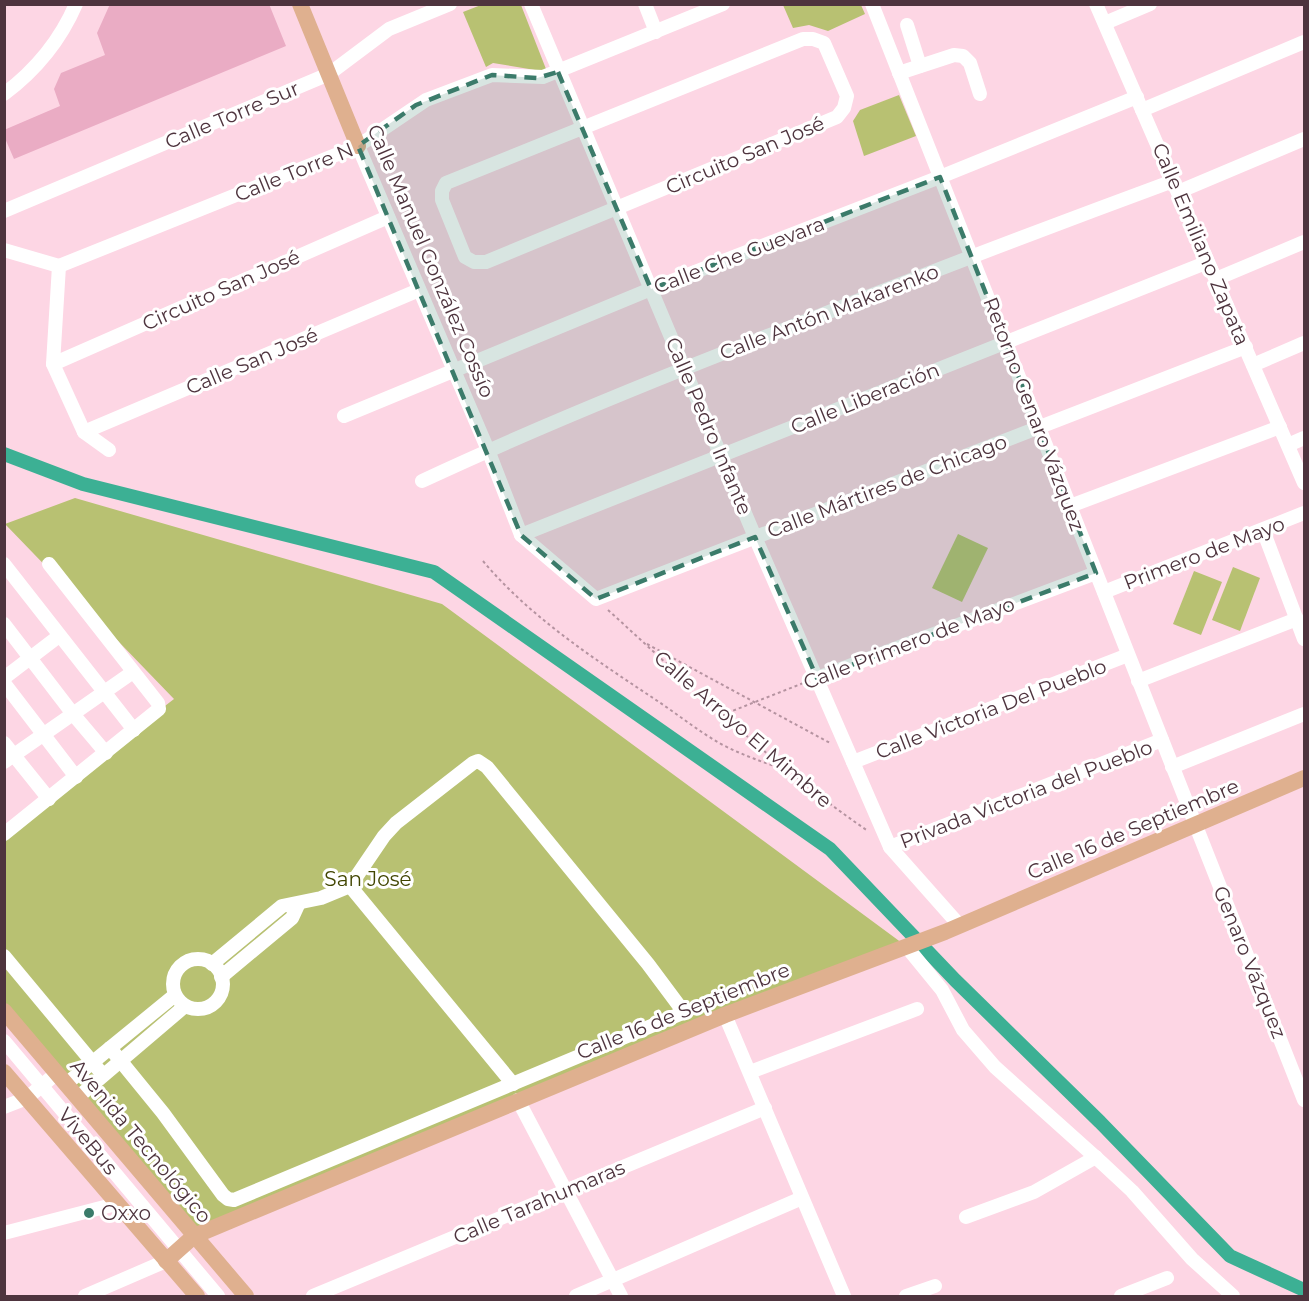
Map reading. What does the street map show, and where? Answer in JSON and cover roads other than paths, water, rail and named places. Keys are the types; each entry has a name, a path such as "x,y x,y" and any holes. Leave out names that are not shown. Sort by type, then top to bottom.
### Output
{"main road":[{"name":"Calle Manuel González Cossío","path":"300,4 358,146"},
{"name":"Calle 16 de Septiembre","path":"172,1255 194,1236 515,1092 952,929 1305,778"},
{"name":"Avenida Tecnológico","path":"4,1011 246,1296"},
{"path":"4,1072 116,1204 172,1255 196,1296"}],"street":[{"path":"4,94 27,77 53,47 76,4"},
{"name":"Calle Torre Sur","path":"4,211 329,74 389,29 450,4"},
{"name":"Calle Pedro Infante","path":"531,4 755,537 890,847"},
{"path":"645,4 656,32"},
{"name":"Calle Torre N","path":"59,267 358,146 416,105 492,75 537,78 558,72 723,4"},
{"name":"Retorno Genaro Vázquez","path":"872,4 1195,824"},
{"name":"Calle Emiliano Zapata","path":"1096,4 1305,483"},
{"path":"1104,23 1150,4"},
{"path":"907,25 920,66"},
{"name":"Circuito San José","path":"803,39 813,39 824,43 847,96 844,108 837,117 616,209 486,262 474,262 464,254 442,200 442,191 446,183 582,128 803,39"},
{"path":"1143,110 1305,42"},
{"path":"899,73 954,55 963,56 970,63 980,94"},
{"name":"Calle Che Guevara","path":"344,416 651,289 940,177 1137,97"},
{"name":"Calle Antón Makarenko","path":"422,481 488,450 685,368 971,256 1305,139"},
{"name":"Calle Manuel González Cossío","path":"358,146 488,450 521,535"},
{"name":"Circuito San José","path":"53,364 388,217"},
{"path":"1216,279 1305,242"},
{"path":"4,250 59,267 53,364 84,432 109,450"},
{"name":"Calle Liberación","path":"521,535 1208,262"},
{"name":"Calle San José","path":"84,432 419,290"},
{"path":"1253,365 1305,344"},
{"name":"Calle Mártires de Chicago","path":"521,535 596,599 1246,347"},
{"path":"1070,506 1280,427"},
{"path":"1288,445 1305,438"},
{"name":"Primero de Mayo","path":"1104,592 1305,513"},
{"path":"1263,530 1305,639"},
{"path":"4,564 134,730"},
{"path":"4,834 106,753 159,707 49,564"},
{"name":"Calle Primero de Mayo","path":"816,678 1096,573"},
{"path":"1138,681 1297,619"},
{"path":"4,624 106,753"},
{"path":"4,678 59,636"},
{"name":"Calle Victoria Del Pueblo","path":"851,757 1128,655"},
{"path":"9,759 133,672"},
{"path":"4,683 76,777"},
{"path":"1172,767 1305,714"},
{"name":"Privada Victoria del Pueblo","path":"890,847 1162,740"},
{"path":"4,743 9,759 49,799"},
{"path":"110,1048 163,1113 223,1195 231,1200 238,1200 515,1092 680,1014 683,1009 487,767 480,762 473,763 396,823 384,836 350,886 337,893 282,906 212,964"},
{"name":"Genaro Vázquez","path":"1195,824 1305,1100"},
{"path":"890,847 952,929"},
{"path":"350,886 515,1092 564,1191 621,1296"},
{"path":"221,977 292,918 298,904"},
{"path":"912,944 973,1043 1018,1090 1132,1191 1192,1259 1233,1296"},
{"path":"4,956 103,1075"},
{"path":"191,960 202,960 212,964 221,977 220,996 213,1004 205,1008 195,1009 185,1006 175,995 172,985 175,974 181,966 191,960"},
{"path":"4,1107 27,1098 41,1085 61,1079 93,1062 175,995"},
{"path":"77,1098 185,1006"},
{"path":"750,1072 917,1009"},
{"path":"725,1015 842,1296"},
{"name":"ViveBus","path":"4,1041 41,1085 172,1255 218,1296"},
{"name":"Calle Tarahumaras","path":"313,1296 765,1108"},
{"path":"966,1217 1034,1192 1096,1157"},
{"path":"576,1296 802,1198"},
{"path":"4,1233 116,1204"},
{"name":"Calle 16 de Septiembre","path":"85,1296 172,1255"},
{"path":"1121,1296 1139,1293 1167,1278"},
{"path":"906,1296 935,1286"}],"waterway":[{"path":"4,454 83,484 434,572 830,849 955,980 1100,1122 1230,1256 1304,1290"}],"place":[{"name":"Oxxo","path":"89,1213"}],"park label":[{"name":"San José","path":"368,879"}]}
